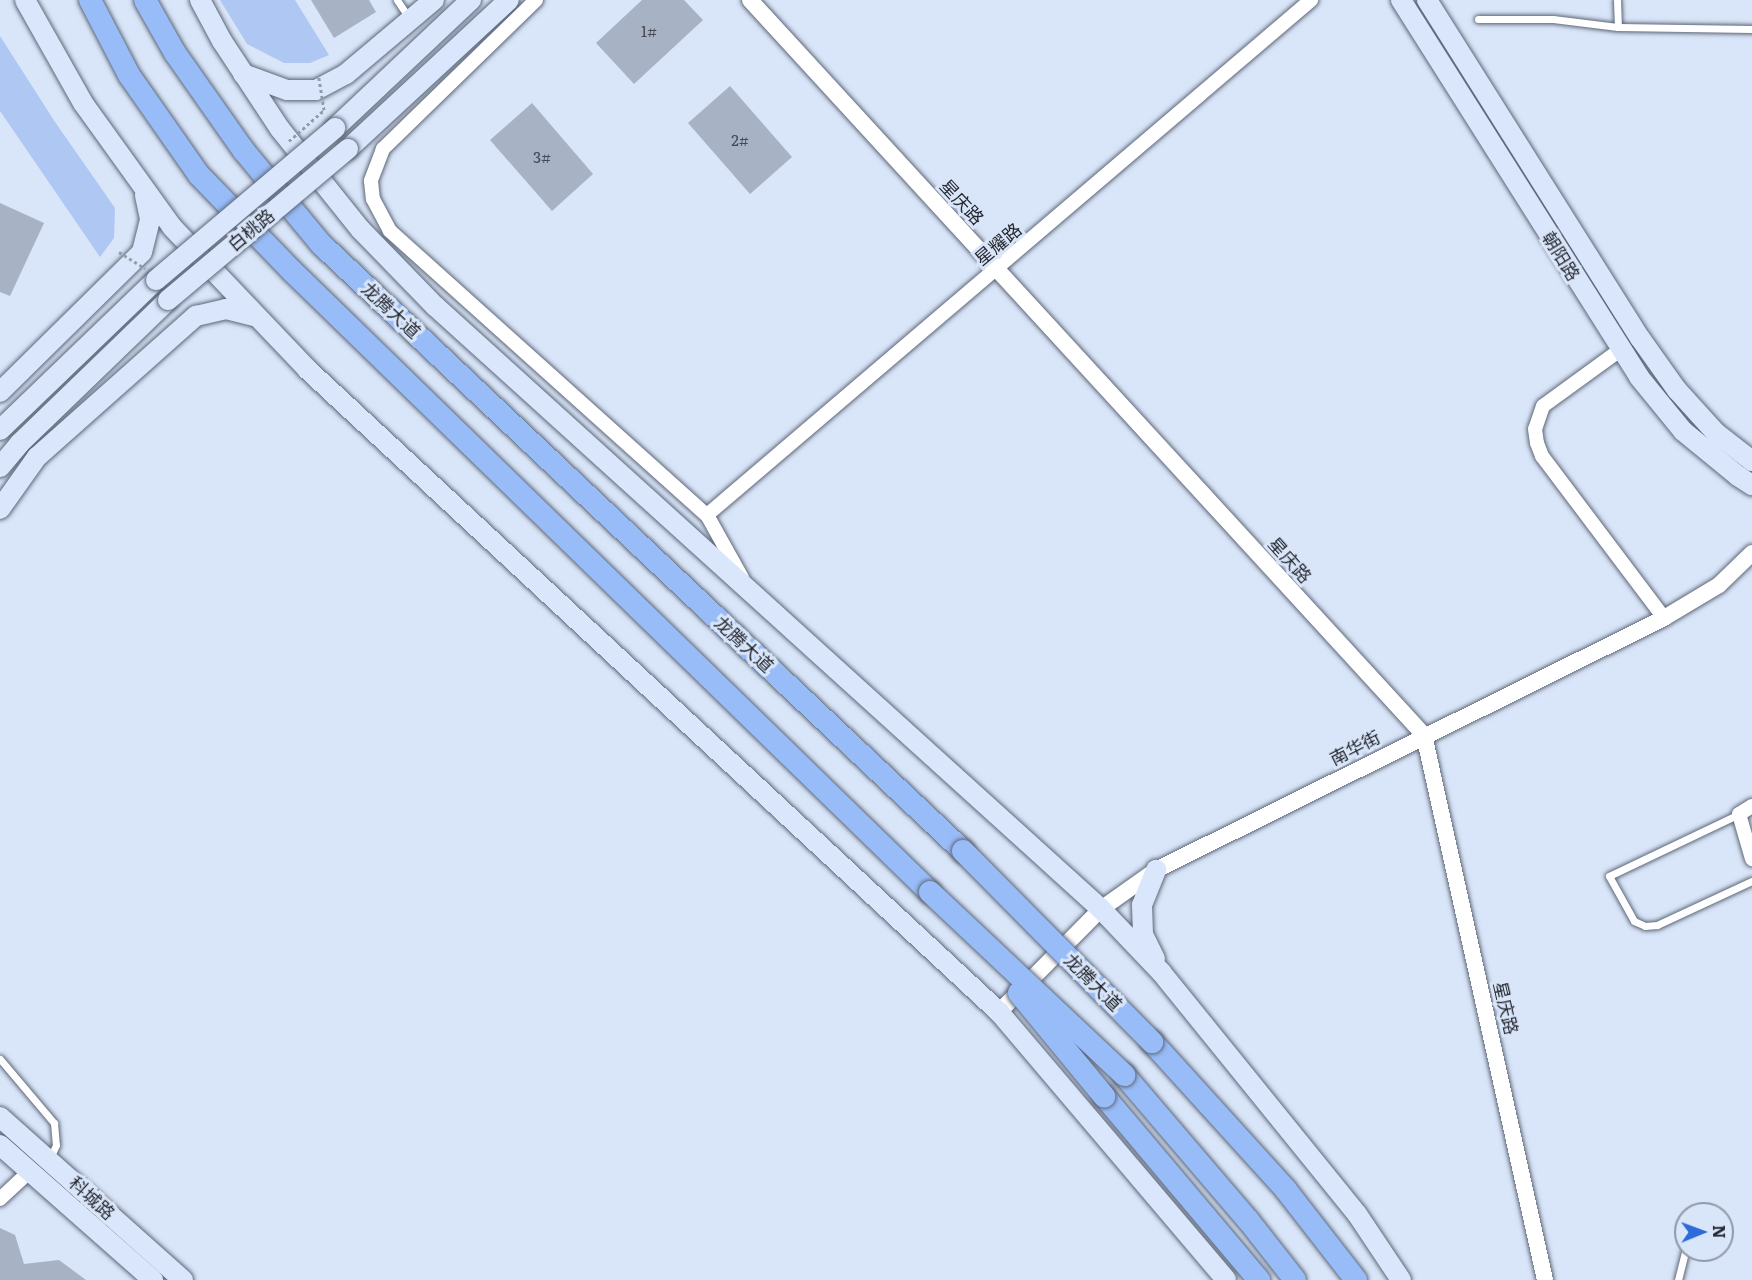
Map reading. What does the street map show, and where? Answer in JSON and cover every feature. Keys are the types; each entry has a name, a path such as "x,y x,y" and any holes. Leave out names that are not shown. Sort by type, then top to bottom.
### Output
{"highway":[{"path":"81,0 129,75 199,175 292,271 963,925 1124,1075 1248,1220 1295,1280"},
{"path":"90,0 129,75"},
{"name":"龙腾大道","path":"145,0 175,53 244,151 321,244 963,851 1152,1042 1286,1190 1356,1280"},
{"path":"154,0 175,53"},
{"path":"963,925 1259,1280"},
{"path":"1221,1235 1242,1280"},
{"path":"1330,1245 1371,1280"}],"main road":[{"path":"25,0 83,103 172,228 307,369 999,1012 1226,1280"},
{"path":"200,0 243,74 322,183 398,270 443,314 1101,909 1161,972 1357,1214 1401,1280"},
{"path":"243,74 287,90 316,90 346,74 434,0"},
{"name":"白桃路","path":"0,430 156,280 335,128 471,0"},
{"name":"白桃路","path":"0,467 19,444 168,300 348,148 509,0"},
{"name":"朝阳路","path":"1401,0 1620,350 1659,404 1683,431 1752,485"},
{"name":"朝阳路","path":"1427,0 1640,338 1677,390 1716,433 1752,461"},
{"path":"0,392 142,252 150,219 143,187"},
{"path":"0,509 37,458 196,316 226,309 259,318"},
{"path":"1156,870 1142,905 1143,934 1161,972"},
{"name":"科城路","path":"0,1118 183,1280"},
{"name":"科城路","path":"0,1145 153,1280"}],"street":[{"path":"536,0 383,149 371,181 373,200 390,231 707,515 750,593"},
{"name":"星庆路","path":"750,0 1424,735 1545,1280"},
{"name":"星耀路","path":"707,515 1311,0"},
{"path":"1620,350 1543,406 1535,429 1537,443 1542,456 1664,618"},
{"name":"南华街","path":"999,1012 1101,909 1156,870 1424,735 1664,618 1719,585 1752,553"},
{"path":"1751,852 1739,814 1752,806"},
{"path":"0,1199 31,1170"}],"lane":[{"path":"397,0 410,20"},
{"path":"1617,0 1618,27"},
{"path":"1478,19 1553,19 1618,27 1752,29"},
{"path":"1739,814 1609,876 1634,921 1645,926 1657,925 1752,881"},
{"path":"0,1059 54,1123 56,1145 49,1160"},
{"path":"1678,1280 1682,1262"}],"path":[{"path":"288,142 324,110 318,74"},
{"path":"119,252 145,268 154,260"}],"shaded area":[{"path":"220,0 295,0 329,55 310,63 284,63 247,44"},
{"path":"0,36 55,122 115,208 114,238 100,257 0,111"}],"building":[{"path":"311,0 369,0 376,12 334,38"},
{"path":"642,0 684,0 703,20 634,84 596,43"},
{"path":"730,86 792,157 750,194 688,123"},
{"path":"532,103 593,174 552,211 490,140"},
{"path":"0,203 44,223 10,296 0,292"},
{"path":"0,1228 15,1235 24,1264 59,1260 86,1280 0,1280"}]}
